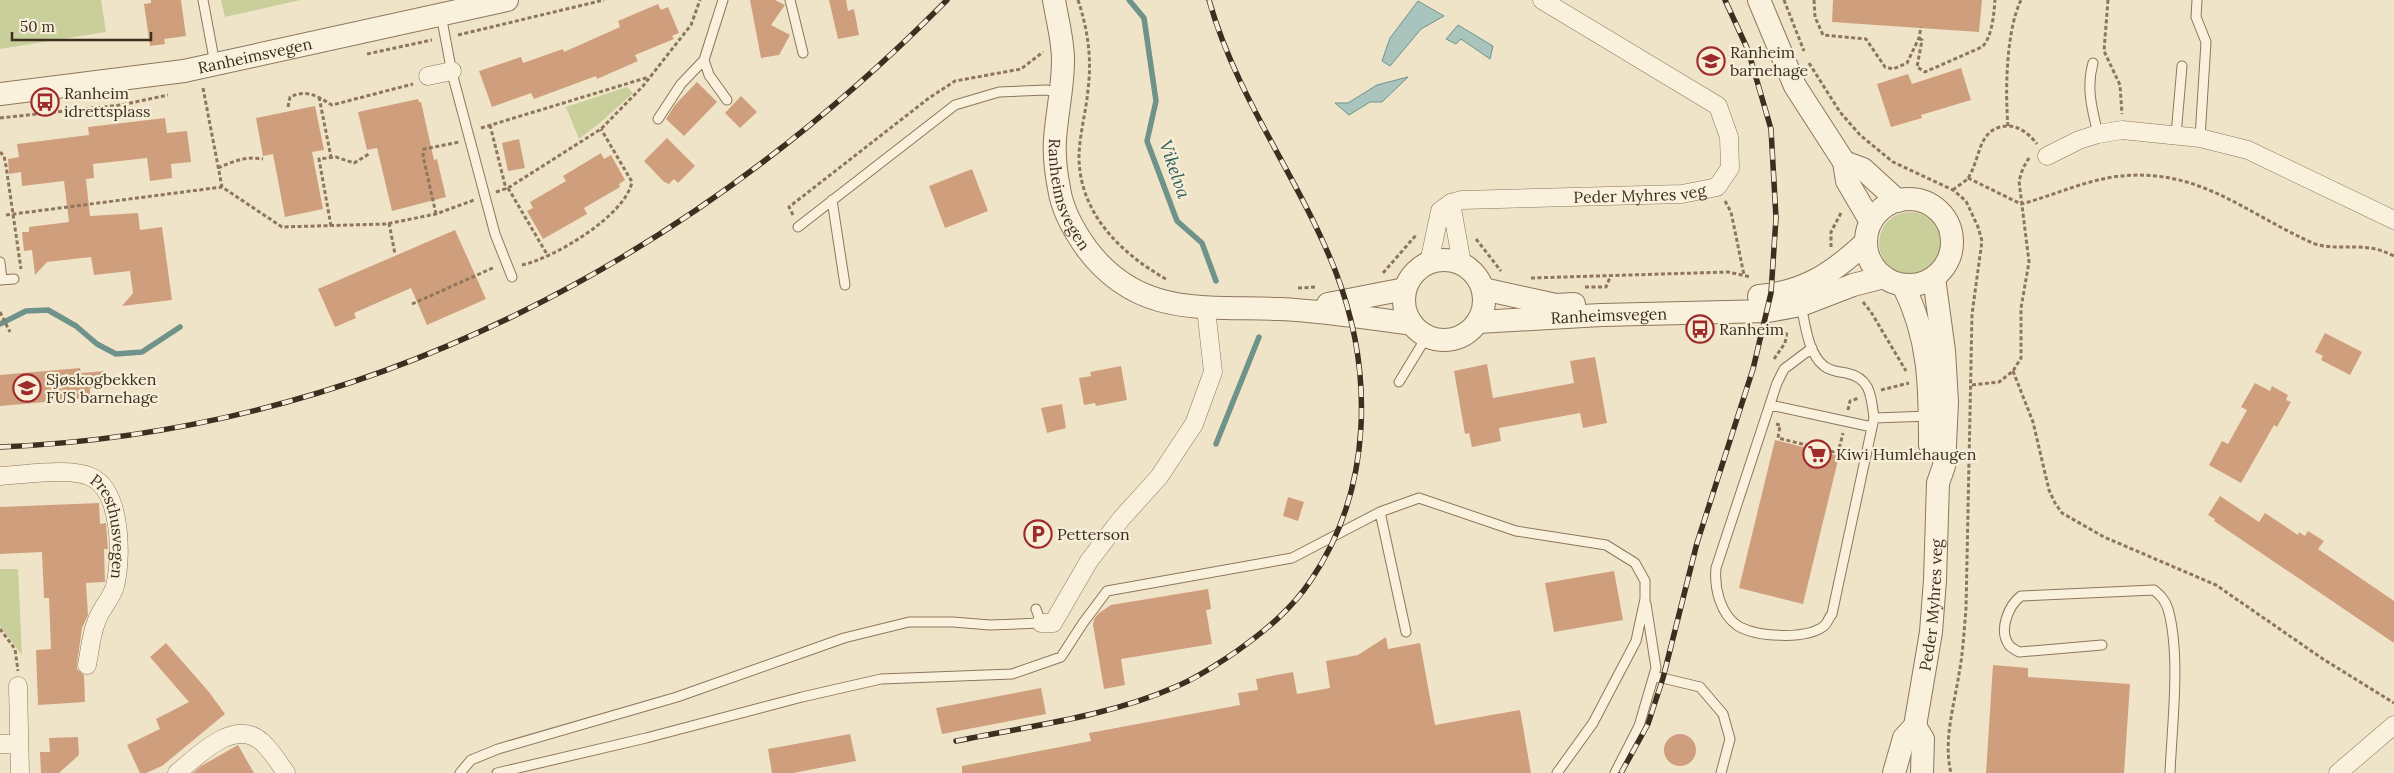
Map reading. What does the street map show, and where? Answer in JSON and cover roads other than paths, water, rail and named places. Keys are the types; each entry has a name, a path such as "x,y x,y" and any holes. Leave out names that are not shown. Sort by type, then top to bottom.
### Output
{"street":[{"name":"Ranheimsvegen","path":"0,94 184,71 507,0"},
{"name":"Ranheimsvegen","path":"1054,0 1063,58 1062,92 1055,140 1059,190 1072,229 1099,264 1141,294 1168,303 1210,309 1280,309 1350,315 1419,330"},
{"name":"Peder Myhres veg","path":"1451,203 1462,200 1682,194 1717,187 1730,168 1729,137 1718,106 1542,0"},
{"path":"1759,0 1795,86 1844,162 1847,181 1869,232 1871,261 1893,281 1913,285 1934,278 1943,270 1952,248 1949,224 1942,214 1928,204 1910,200 1898,201 1884,208 1869,232"},
{"path":"421,80 452,71"},
{"path":"2043,152 2098,134 2122,130 2200,138 2248,150 2394,220"},
{"path":"1844,162 1863,169 1898,201"},
{"path":"1429,263 1440,211 1451,203 1462,264"},
{"name":"Ranheimsvegen","path":"1483,290 1556,305 1734,299 1771,295 1786,292 1819,279 1841,266 1869,232"},
{"path":"1446,260 1462,264 1476,274 1483,290 1484,306 1478,322 1464,335 1455,339 1446,340 1419,330 1404,307 1405,289 1414,273 1429,263 1446,260"},
{"name":"Peder Myhres veg","path":"1894,773 1904,738 1915,726 1931,632 1936,580 1938,483 1944,466 1946,384 1934,278"},
{"name":"Ranheimsvegen","path":"1478,322 1582,316 1768,311 1801,305 1853,285 1893,281"},
{"name":"Peder Myhres veg","path":"1893,281 1922,331 1927,359 1932,467 1938,483"},
{"name":"Ranheimsvegen","path":"1280,309 1346,302 1405,289"},
{"path":"1039,616 1053,623 1089,560 1121,519 1159,477 1194,424 1213,372 1210,309"},
{"name":"Presthusvegen","path":"0,476 74,473 92,477 106,490 113,503 119,550 115,588 97,620 87,665"},
{"path":"18,686 20,773"},
{"path":"2338,773 2394,725"},
{"name":"Peder Myhres veg","path":"1915,726 1923,739 1922,773"},
{"path":"177,773 216,742 230,736 246,734 261,741 286,773"},
{"path":"0,744 20,744"}],"lane":[{"path":"203,0 215,64"},
{"path":"658,120 682,84 704,60 723,0"},
{"path":"790,0 803,53"},
{"path":"2198,0 2196,17 2206,42 2200,138"},
{"path":"441,15 452,71 485,196 505,262 512,277"},
{"path":"704,60 709,75 727,100"},
{"path":"2092,64 2088,79 2089,98 2098,134"},
{"path":"2176,135 2182,66"},
{"path":"798,227 955,106 999,92 1046,90 1062,92"},
{"path":"832,200 845,285"},
{"path":"0,262 1,280 18,278"},
{"path":"1801,305 1812,348 1824,366 1834,371 1857,375 1862,379 1870,393 1873,422 1832,614 1825,626 1808,633 1791,636 1756,632 1738,626 1727,614 1714,582 1716,568 1784,369 1812,348"},
{"path":"1399,382 1419,330"},
{"path":"1770,406 1873,422 1930,416"},
{"path":"496,773 646,738 802,697 881,679 1012,674 1061,657 1107,591 1292,558 1380,512 1419,498 1516,531 1606,544 1635,563 1645,581 1645,599 1656,668 1639,726 1615,773"},
{"path":"1380,512 1406,632"},
{"path":"2102,645 2019,652 2009,645 2005,635 2008,611 2013,602 2022,596 2154,590 2163,598 2168,609 2174,663 2170,773"},
{"path":"1557,773 1592,723 1636,642 1645,599"},
{"path":"460,773 470,760 498,748 677,697 844,638 909,622 953,622 990,625 1039,616"},
{"path":"1654,676 1700,687 1723,714 1730,739 1721,773"}],"water":[{"path":"1418,1 1444,16 1421,29 1390,66 1382,61 1390,38"},
{"path":"1458,25 1493,46 1490,59 1461,39 1456,44 1446,39"},
{"path":"1408,77 1382,102 1370,102 1349,115 1335,103 1348,103 1377,85"}],"waterway":[{"name":"Vikelva","path":"1129,0 1144,18 1156,101 1147,141 1177,221 1202,243 1216,281"},
{"path":"0,324 26,311 48,310 76,326 97,344 116,354 142,352 180,327"},
{"name":"Vikelva","path":"1216,444 1259,337"}],"railway":[{"path":"0,447 136,434 267,407 394,367 516,315 632,251 743,177 848,93 947,0"},
{"path":"956,741 1067,720 1122,706 1175,687 1207,670 1258,636 1304,591 1331,545 1346,507 1356,468 1361,428 1361,388 1348,308 1320,235 1235,71 1209,0"},
{"path":"1621,773 1648,724 1663,678 1697,543 1753,369 1771,293 1776,218 1771,129 1748,50 1725,0"}],"place":[{"name":"Ranheim barnehage","path":"1711,61"},
{"name":"Ranheim idrettsplass","path":"45,102"},
{"name":"Ranheim","path":"1700,329"},
{"name":"Sjøskogbekken FUS barnehage","path":"27,388"},
{"name":"Kiwi Humlehaugen","path":"1817,454"},
{"name":"Petterson","path":"1038,534"}]}
